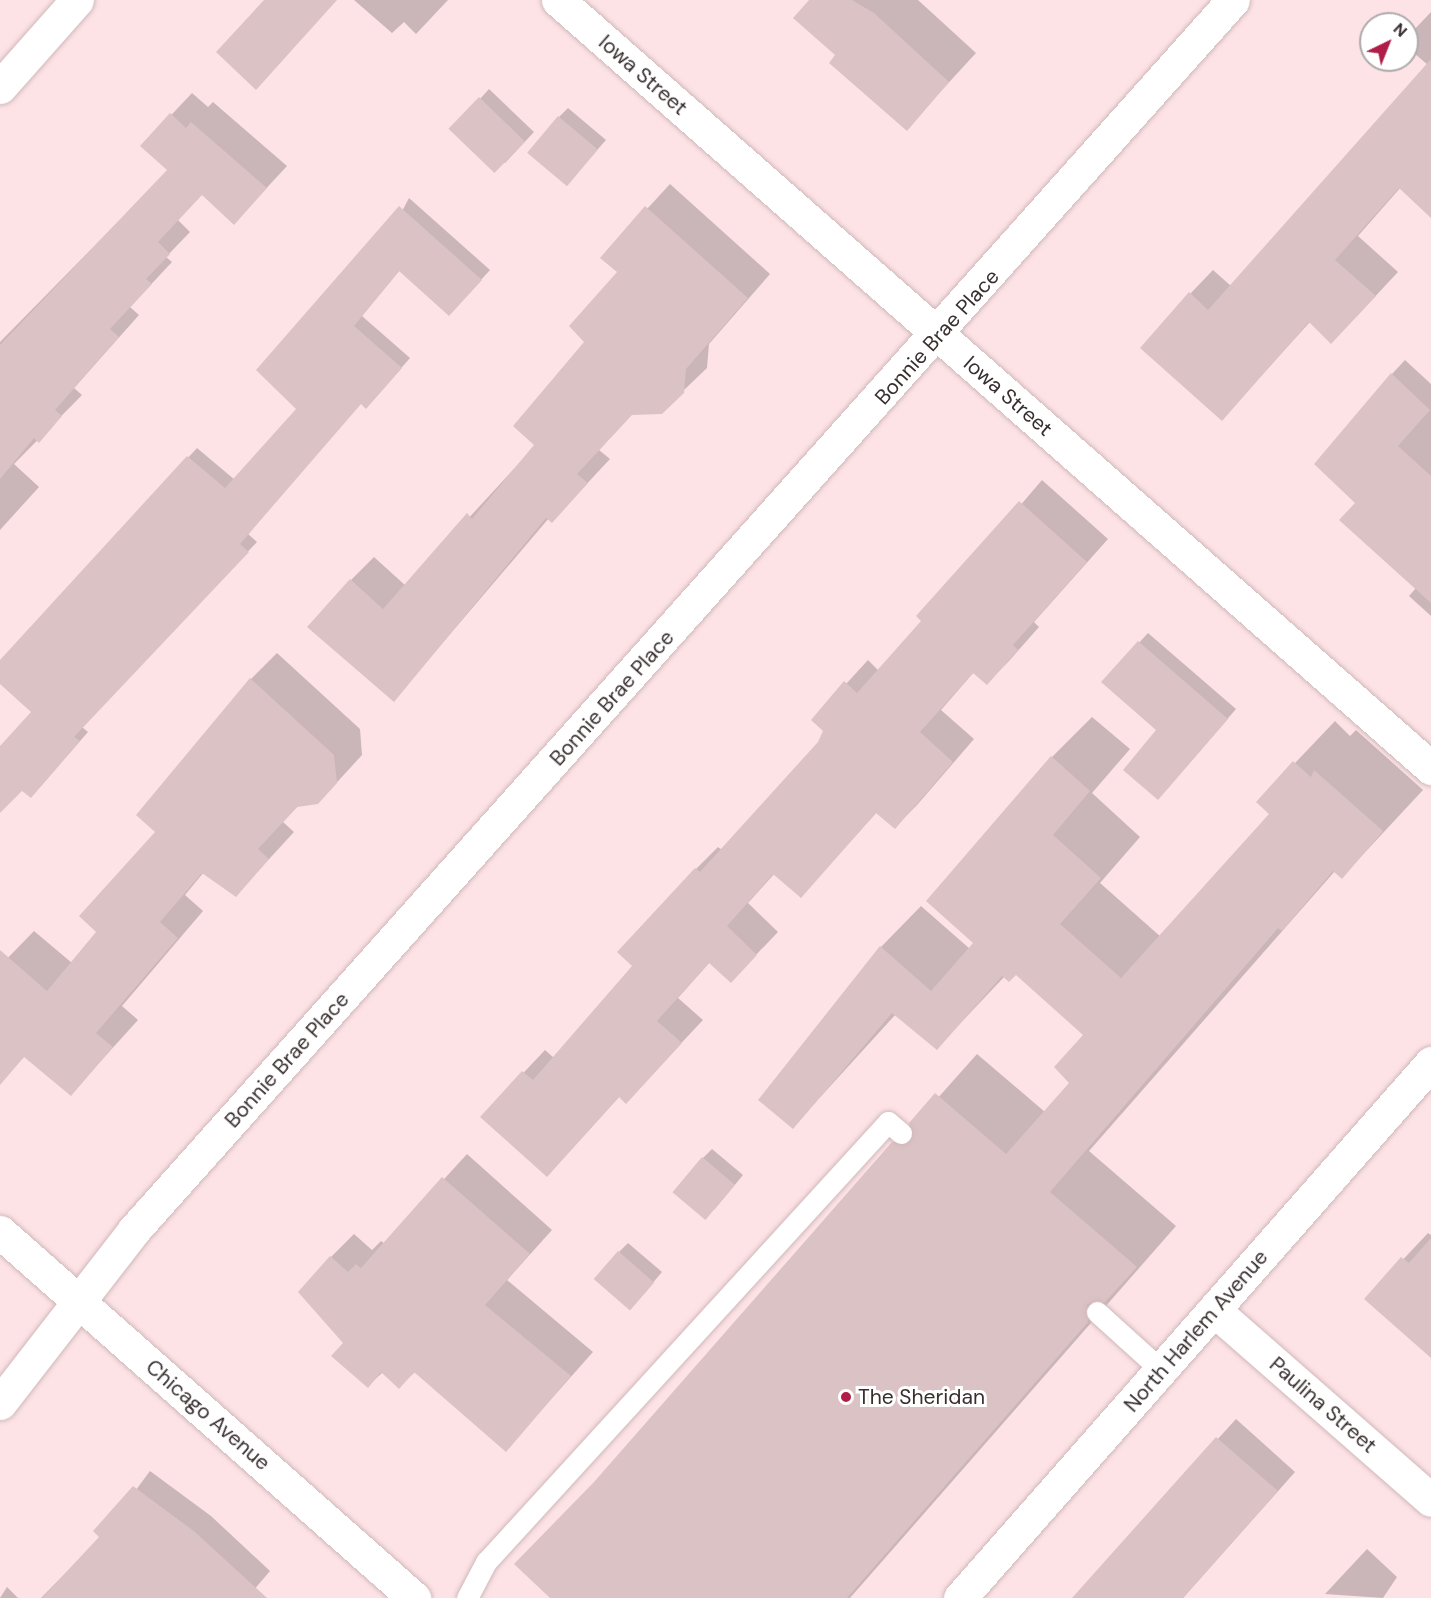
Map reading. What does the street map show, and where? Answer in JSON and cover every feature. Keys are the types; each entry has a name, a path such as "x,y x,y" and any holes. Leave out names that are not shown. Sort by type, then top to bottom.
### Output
{"street":[{"path":"0,87 77,0"},
{"name":"Iowa Street","path":"558,0 1431,768"},
{"name":"Bonnie Brae Place","path":"0,1404 134,1230 939,335 1233,0"},
{"name":"North Harlem Avenue","path":"960,1598 1431,1064"},
{"name":"Chicago Avenue","path":"0,1232 414,1598"},
{"name":"Paulina Street","path":"1214,1310 1431,1500"}],"lane":[{"path":"467,1598 486,1562 888,1122 901,1132"},
{"path":"1097,1312 1161,1370"}],"building":[{"path":"264,0 337,0 256,90 216,52"},
{"path":"809,0 852,0 874,13 949,82 907,131 829,63 835,55 793,18"},
{"path":"1431,59 1431,218 1399,188 1335,260 1376,296 1331,344 1309,322 1222,421 1140,348 1189,292 1208,310"},
{"path":"479,97 525,141 494,173 448,129"},
{"path":"170,113 186,128 191,122 267,188 234,225 202,195 158,242 170,254 146,279 152,284 110,329 119,337 55,410 62,416 39,443 34,438 0,479 0,345 167,170 140,146"},
{"path":"558,116 598,149 567,186 527,153"},
{"path":"399,206 482,280 449,316 399,271 354,326 402,368 366,409 361,404 240,544 249,552 74,737 80,741 31,798 22,791 0,813 0,746 31,712 0,684 0,660 187,456 225,488 296,409 256,370"},
{"path":"645,206 748,298 686,369 684,393 662,414 632,415 577,474 588,483 552,523 546,518 394,702 307,627 350,579 383,609 467,513 472,519 534,445 513,426 584,342 569,326 617,272 600,258"},
{"path":"1391,373 1430,410 1398,446 1431,476 1431,603 1339,520 1355,503 1314,464"},
{"path":"1019,501 1087,562 1013,645 1018,650 987,685 973,673 920,732 953,762 895,829 876,813 801,898 773,874 727,926 757,955 731,983 709,963 657,1021 682,1043 626,1104 619,1097 547,1177 480,1117 522,1071 533,1080 632,966 617,952 695,868 700,872 818,742 823,731 811,720 844,681 857,693 921,621 916,616"},
{"path":"1138,641 1228,719 1158,800 1123,770 1156,730 1101,682"},
{"path":"250,678 334,755 337,783 318,804 297,807 258,849 269,859 236,897 202,873 160,922 178,938 96,1033 113,1047 71,1096 24,1057 0,1085 0,950 47,991 96,932 79,916 155,832 136,815"},
{"name":"The Sheridan","path":"1051,756 1090,791 1053,835 1101,878 1060,924 1121,978 1269,814 1256,802 1293,761 1311,777 1314,770 1383,831 1342,879 1333,871 1282,931 1278,928 1050,1192 1137,1267 1105,1302 1087,1304 1088,1322 847,1598 550,1598 514,1564 594,1482 892,1142 910,1142 909,1123 935,1093 1006,1154 1069,1083 1054,1067 1083,1035 1016,975 1009,982 1002,976 937,1050 892,1013 793,1129 758,1100 880,946 931,991 973,943 926,901"},
{"path":"702,1157 735,1185 705,1220 672,1192"},
{"path":"442,1177 530,1254 485,1305 571,1376 506,1452 414,1372 399,1389 381,1372 368,1388 331,1356 343,1343 298,1292 330,1256 348,1272 356,1264 361,1268"},
{"path":"1431,1238 1431,1358 1364,1299 1401,1257 1409,1263"},
{"path":"618,1251 654,1282 630,1310 594,1279"},
{"path":"1216,1437 1278,1491 1183,1598 1072,1598"},
{"path":"133,1486 195,1532 267,1598 42,1598 99,1537 93,1531"}],"place":[{"name":"The Sheridan","path":"846,1397"}]}
